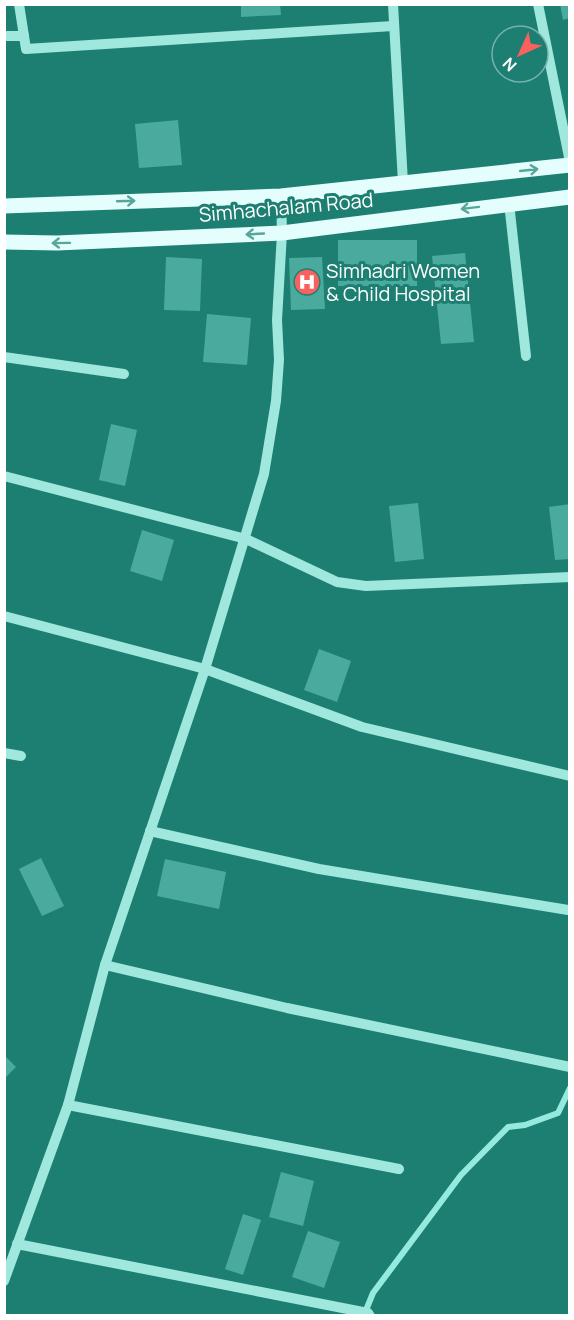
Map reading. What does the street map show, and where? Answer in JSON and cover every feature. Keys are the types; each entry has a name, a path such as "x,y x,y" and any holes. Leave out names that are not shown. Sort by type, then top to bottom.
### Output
{"main road":[{"path":"4,206 281,196 570,164"},
{"name":"Simhachalam Road","path":"4,242 57,243 282,233 570,197"}],"street":[{"path":"19,4 26,49 393,26"},
{"path":"393,4 403,183"},
{"path":"538,4 570,164"},
{"path":"4,36 24,36"},
{"path":"4,1281 68,1105 105,965 205,669 264,474 276,401 279,360 277,320 282,233 281,196"},
{"path":"509,203 526,356"},
{"path":"4,357 124,374"},
{"path":"4,476 246,539 337,582 366,586 570,577"},
{"path":"4,616 205,669 362,728 570,776"},
{"path":"4,753 21,756"},
{"path":"150,831 319,869 568,910"},
{"path":"105,965 287,1008 570,1067"},
{"path":"68,1105 399,1169"},
{"path":"16,1244 369,1314"}],"building":[{"path":"241,4 280,4 281,15 241,17"},
{"path":"560,4 570,4 570,18 563,20"},
{"path":"178,120 182,165 139,168 135,124"},
{"path":"338,240 417,240 417,286 338,286"},
{"path":"465,253 474,342 441,344 432,256"},
{"path":"166,257 202,259 200,311 164,310"},
{"path":"322,257 325,309 291,310 289,258"},
{"path":"207,314 251,318 247,365 203,362"},
{"path":"111,424 137,430 125,486 99,480"},
{"path":"418,503 424,559 395,562 389,506"},
{"path":"570,504 570,559 555,560 549,507"},
{"path":"142,530 174,540 162,581 130,571"},
{"path":"319,649 351,661 337,702 304,690"},
{"path":"41,858 64,906 42,916 19,869"},
{"path":"165,859 226,872 219,909 157,896"},
{"path":"4,1055 16,1067 4,1079"},
{"path":"281,1172 314,1181 303,1226 269,1217"},
{"path":"243,1214 261,1220 243,1275 225,1269"},
{"path":"308,1231 340,1242 324,1288 292,1277"}],"waterway":[{"path":"364,1315 373,1293 461,1175 508,1127 525,1125 558,1113 570,1088"}],"place":[{"name":"Simhadri Women & Child Hospital","path":"307,282"}]}
